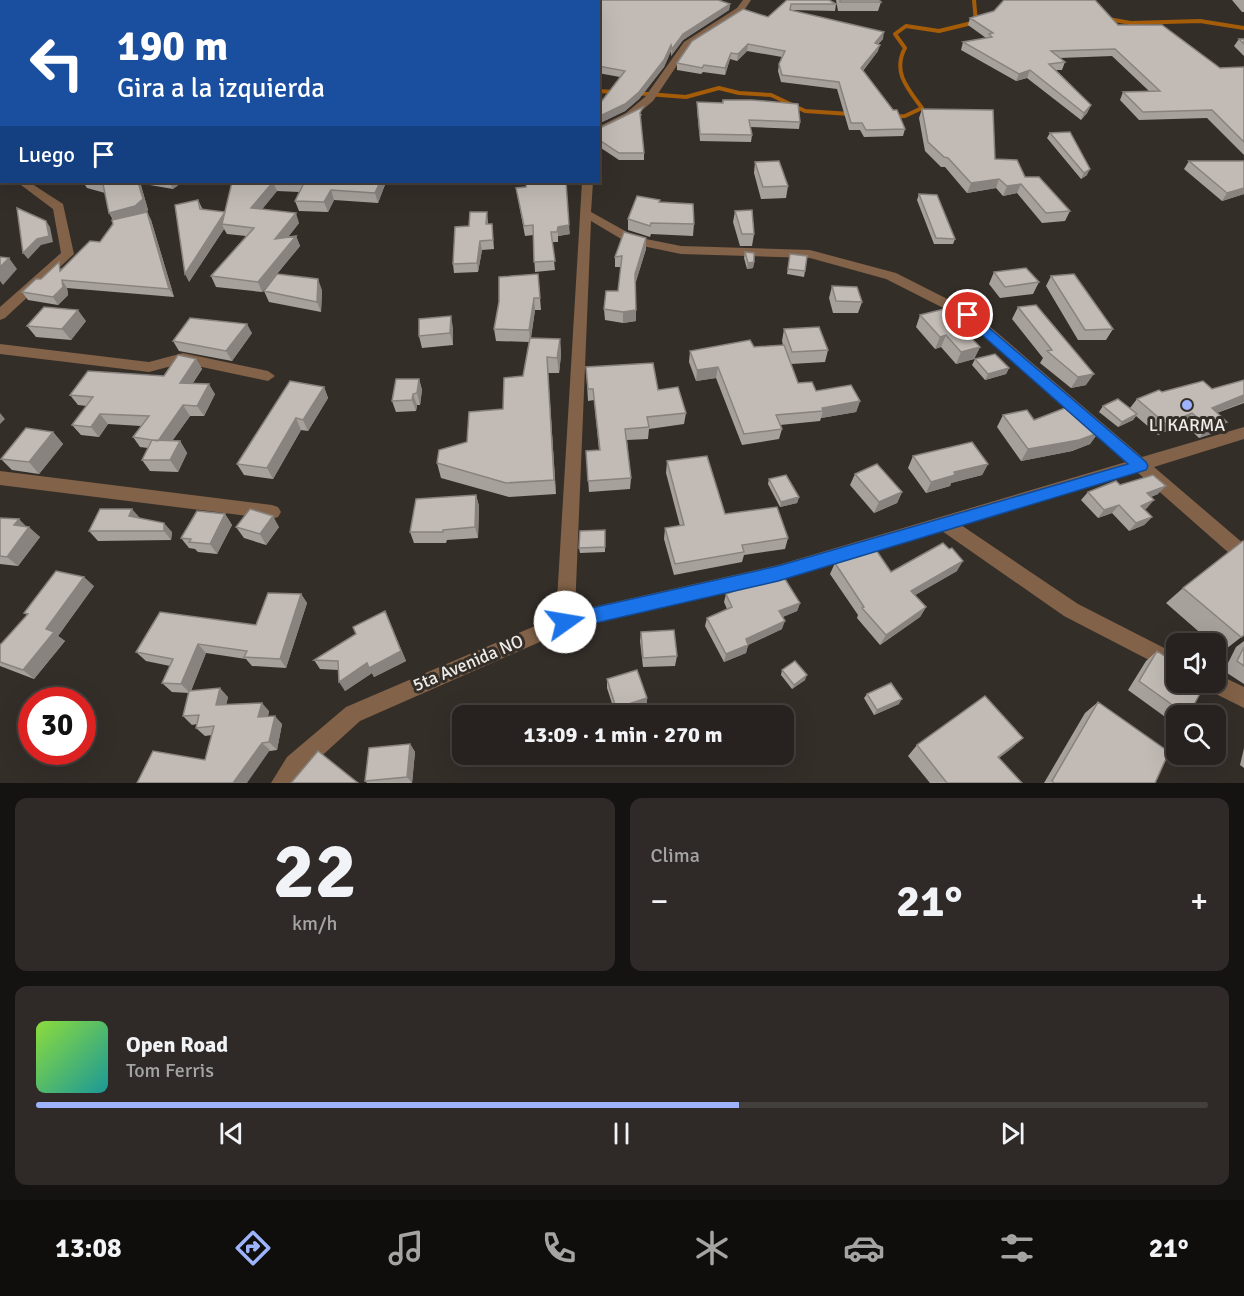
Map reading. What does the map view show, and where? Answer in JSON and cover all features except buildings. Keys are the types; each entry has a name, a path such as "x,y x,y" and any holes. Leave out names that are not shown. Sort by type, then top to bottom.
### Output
{"street":[{"path":"600,130 630,115 652,95 687,44 740,10 747,0"},
{"path":"0,315 68,254 59,207 23,183"},
{"path":"565,622 587,183"},
{"path":"587,214 632,240 681,250 810,255 891,276 968,315 1244,555"},
{"path":"0,349 149,367 183,358 268,376"},
{"name":"5ta Avenida NO","path":"282,783 295,765 353,714 565,622 778,573 1141,466 1244,433"},
{"path":"0,478 272,512"},
{"path":"944,524 1071,610 1166,659"},
{"path":"1226,689 1244,698"}],"waterway":[{"path":"893,117 905,116 922,108 903,80 900,65 905,48 895,34 906,26 939,31 976,22 974,0"},
{"path":"1108,19 1131,23 1200,21 1244,28"},
{"path":"635,93 686,97 719,88 739,93 771,95 805,111 850,114"},
{"path":"600,91 616,92"}],"place":[{"name":"LI KARMA","path":"1187,405"}],"route":[{"path":"565,622 778,573 1141,466 1052,385 968,315"}]}
